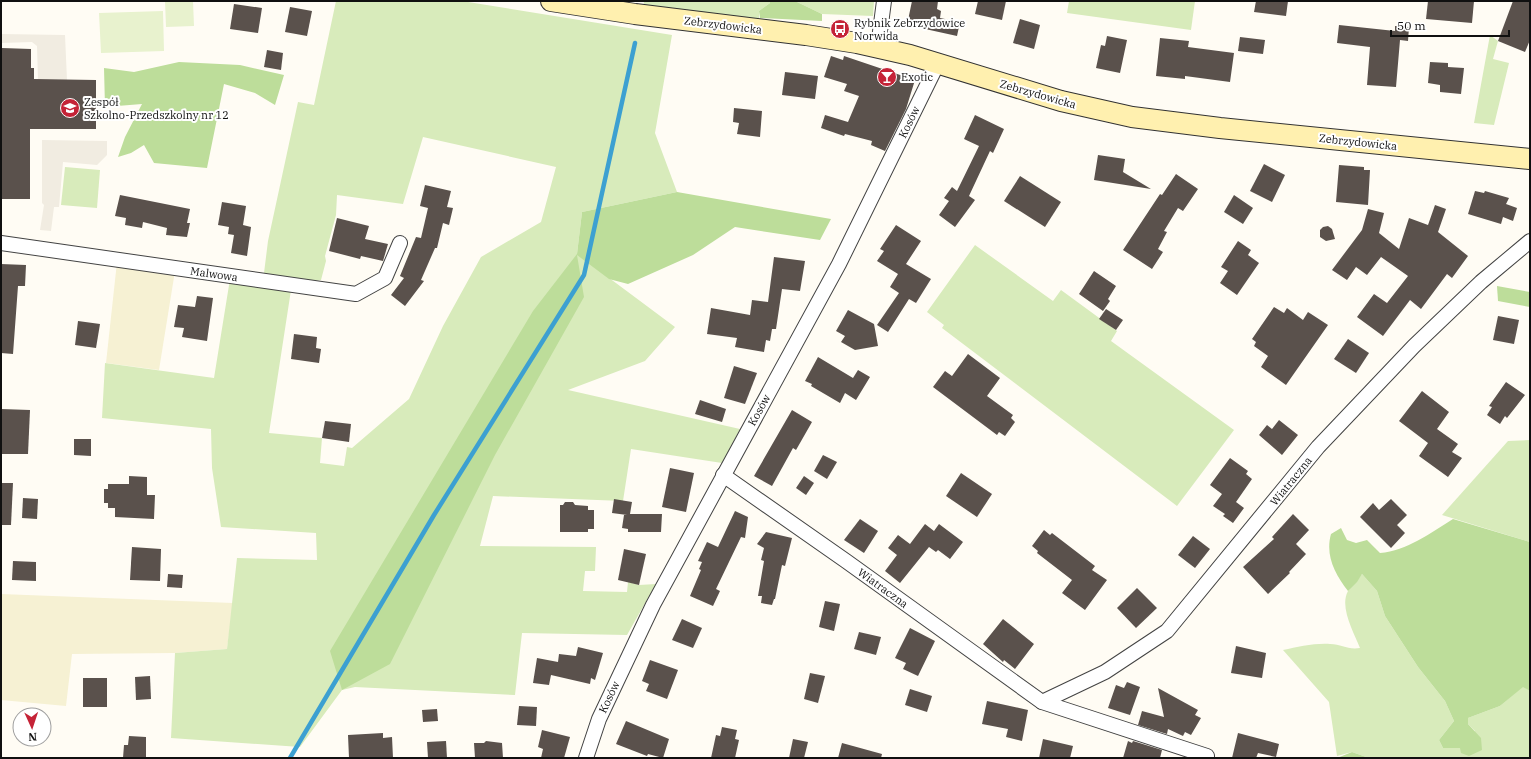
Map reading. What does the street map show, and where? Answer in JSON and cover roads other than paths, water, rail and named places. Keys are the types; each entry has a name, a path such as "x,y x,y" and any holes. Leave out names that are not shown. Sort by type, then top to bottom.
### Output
{"street":[{"name":"Zebrzydowicka","path":"551,1 635,14 806,35 878,47 938,63 1061,101 1132,117 1220,128 1530,159"},
{"path":"878,47 882,26 884,1"},
{"name":"Kosów","path":"586,758 598,719 653,605 839,264 938,63"},
{"name":"Wiatraczna","path":"1042,702 1105,672 1167,631 1318,447 1414,346 1481,282 1530,241"},
{"name":"Malwowa","path":"1,243 356,294 385,278 400,243"},
{"name":"Wiatraczna","path":"723,475 846,561 1042,702 1207,756"}],"waterway":[{"path":"290,758 434,515 584,275 635,43"}],"place":[{"name":"Rybnik Zebrzydowice Norwida","path":"840,29"},
{"name":"Exotic","path":"887,77"},
{"name":"Zespół Szkolno-Przedszkolny nr 12","path":"70,108"}]}
